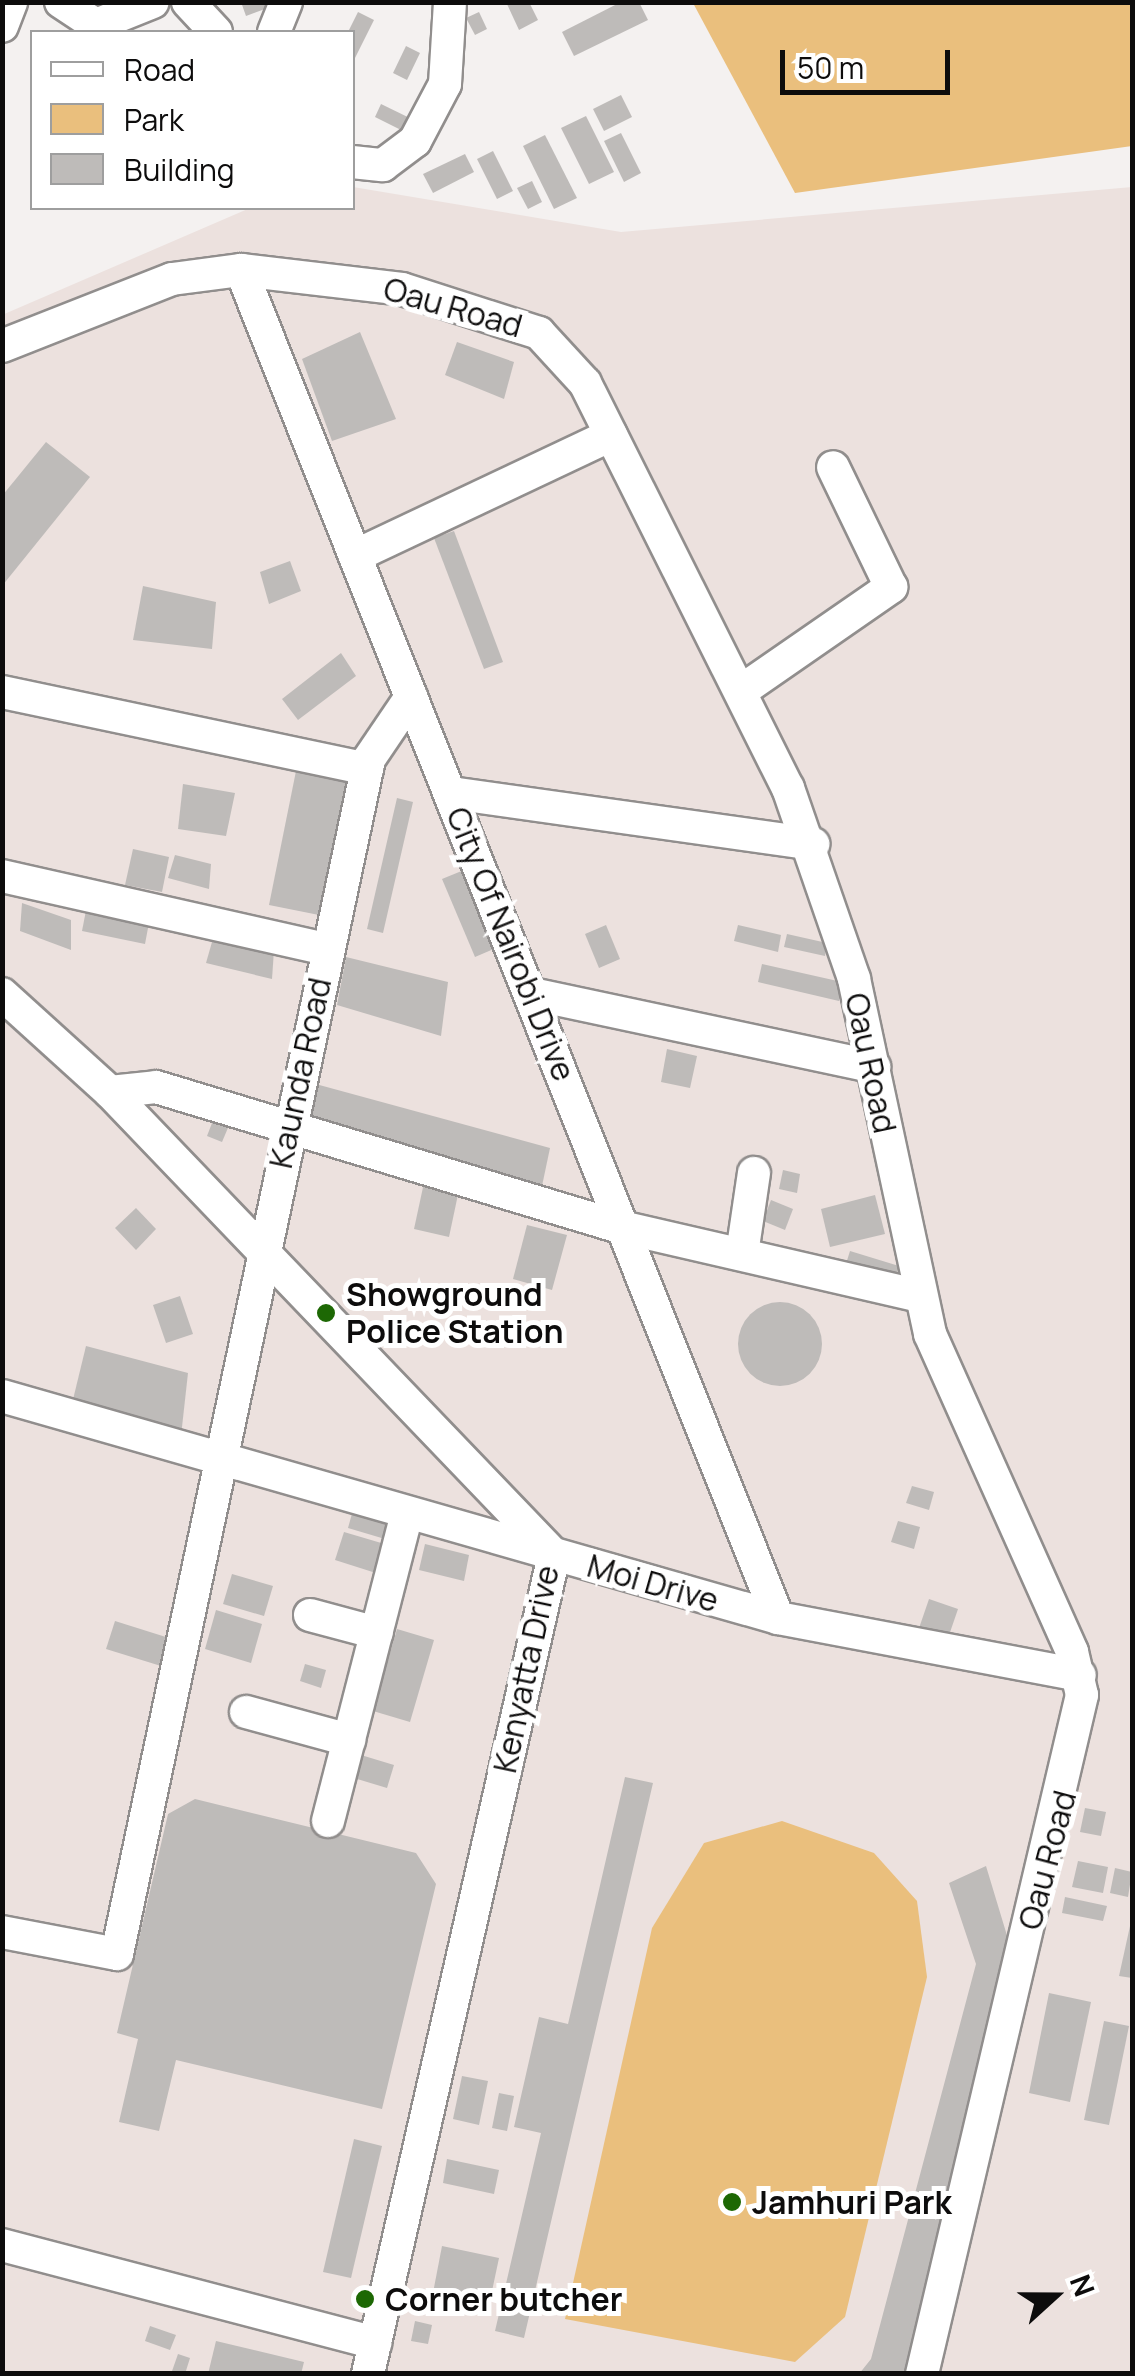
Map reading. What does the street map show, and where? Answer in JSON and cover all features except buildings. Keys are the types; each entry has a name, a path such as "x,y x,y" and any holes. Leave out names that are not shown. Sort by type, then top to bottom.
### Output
{"street":[{"path":"2,26 10,2"},
{"path":"61,2 96,25 153,2"},
{"path":"188,2 214,30"},
{"path":"275,30 286,2"},
{"path":"355,162 383,165 415,141 444,84 450,2"},
{"name":"Oau Road","path":"2,346 172,279 241,270 386,286 520,323 574,365 741,691 813,844 874,1068 920,1296 959,1414 1080,1675 1077,1748 922,2374"},
{"name":"City Of Nairobi Drive","path":"241,270 778,1618"},
{"path":"355,556 611,435"},
{"path":"741,691 892,587 833,467"},
{"path":"2,692 367,769"},
{"name":"Kaunda Road","path":"2,1932 117,1954 221,1462 260,1244 290,1126 367,769 411,697"},
{"path":"451,793 813,844"},
{"path":"2,876 326,949"},
{"name":"Kenyatta Drive","path":"2,994 110,1092 260,1244 554,1555 372,2358"},
{"path":"532,994 874,1068"},
{"path":"110,1092 156,1087 622,1228 920,1296"},
{"path":"742,1254 754,1173"},
{"name":"Moi Drive","path":"2,1396 221,1462 778,1618 1080,1675"},
{"path":"328,1822 408,1514"},
{"path":"310,1615 376,1633"},
{"path":"246,1712 349,1740"},
{"path":"2,2245 372,2358"}],"shaded area":[{"path":"355,187 621,232 1132,187 1132,2373 3,2373 2,315 245,210 355,210"}],"green space":[{"path":"693,3 1132,3 1132,146 795,193"},
{"name":"Jamhuri Park","path":"782,1821 874,1853 917,1901 927,1977 845,2317 795,2362 565,2319 652,1928 704,1843"}],"place":[{"name":"Showground Police Station","path":"326,1313"},
{"name":"Jamhuri Park","path":"732,2202"},
{"name":"Corner butcher","path":"365,2299"}]}
